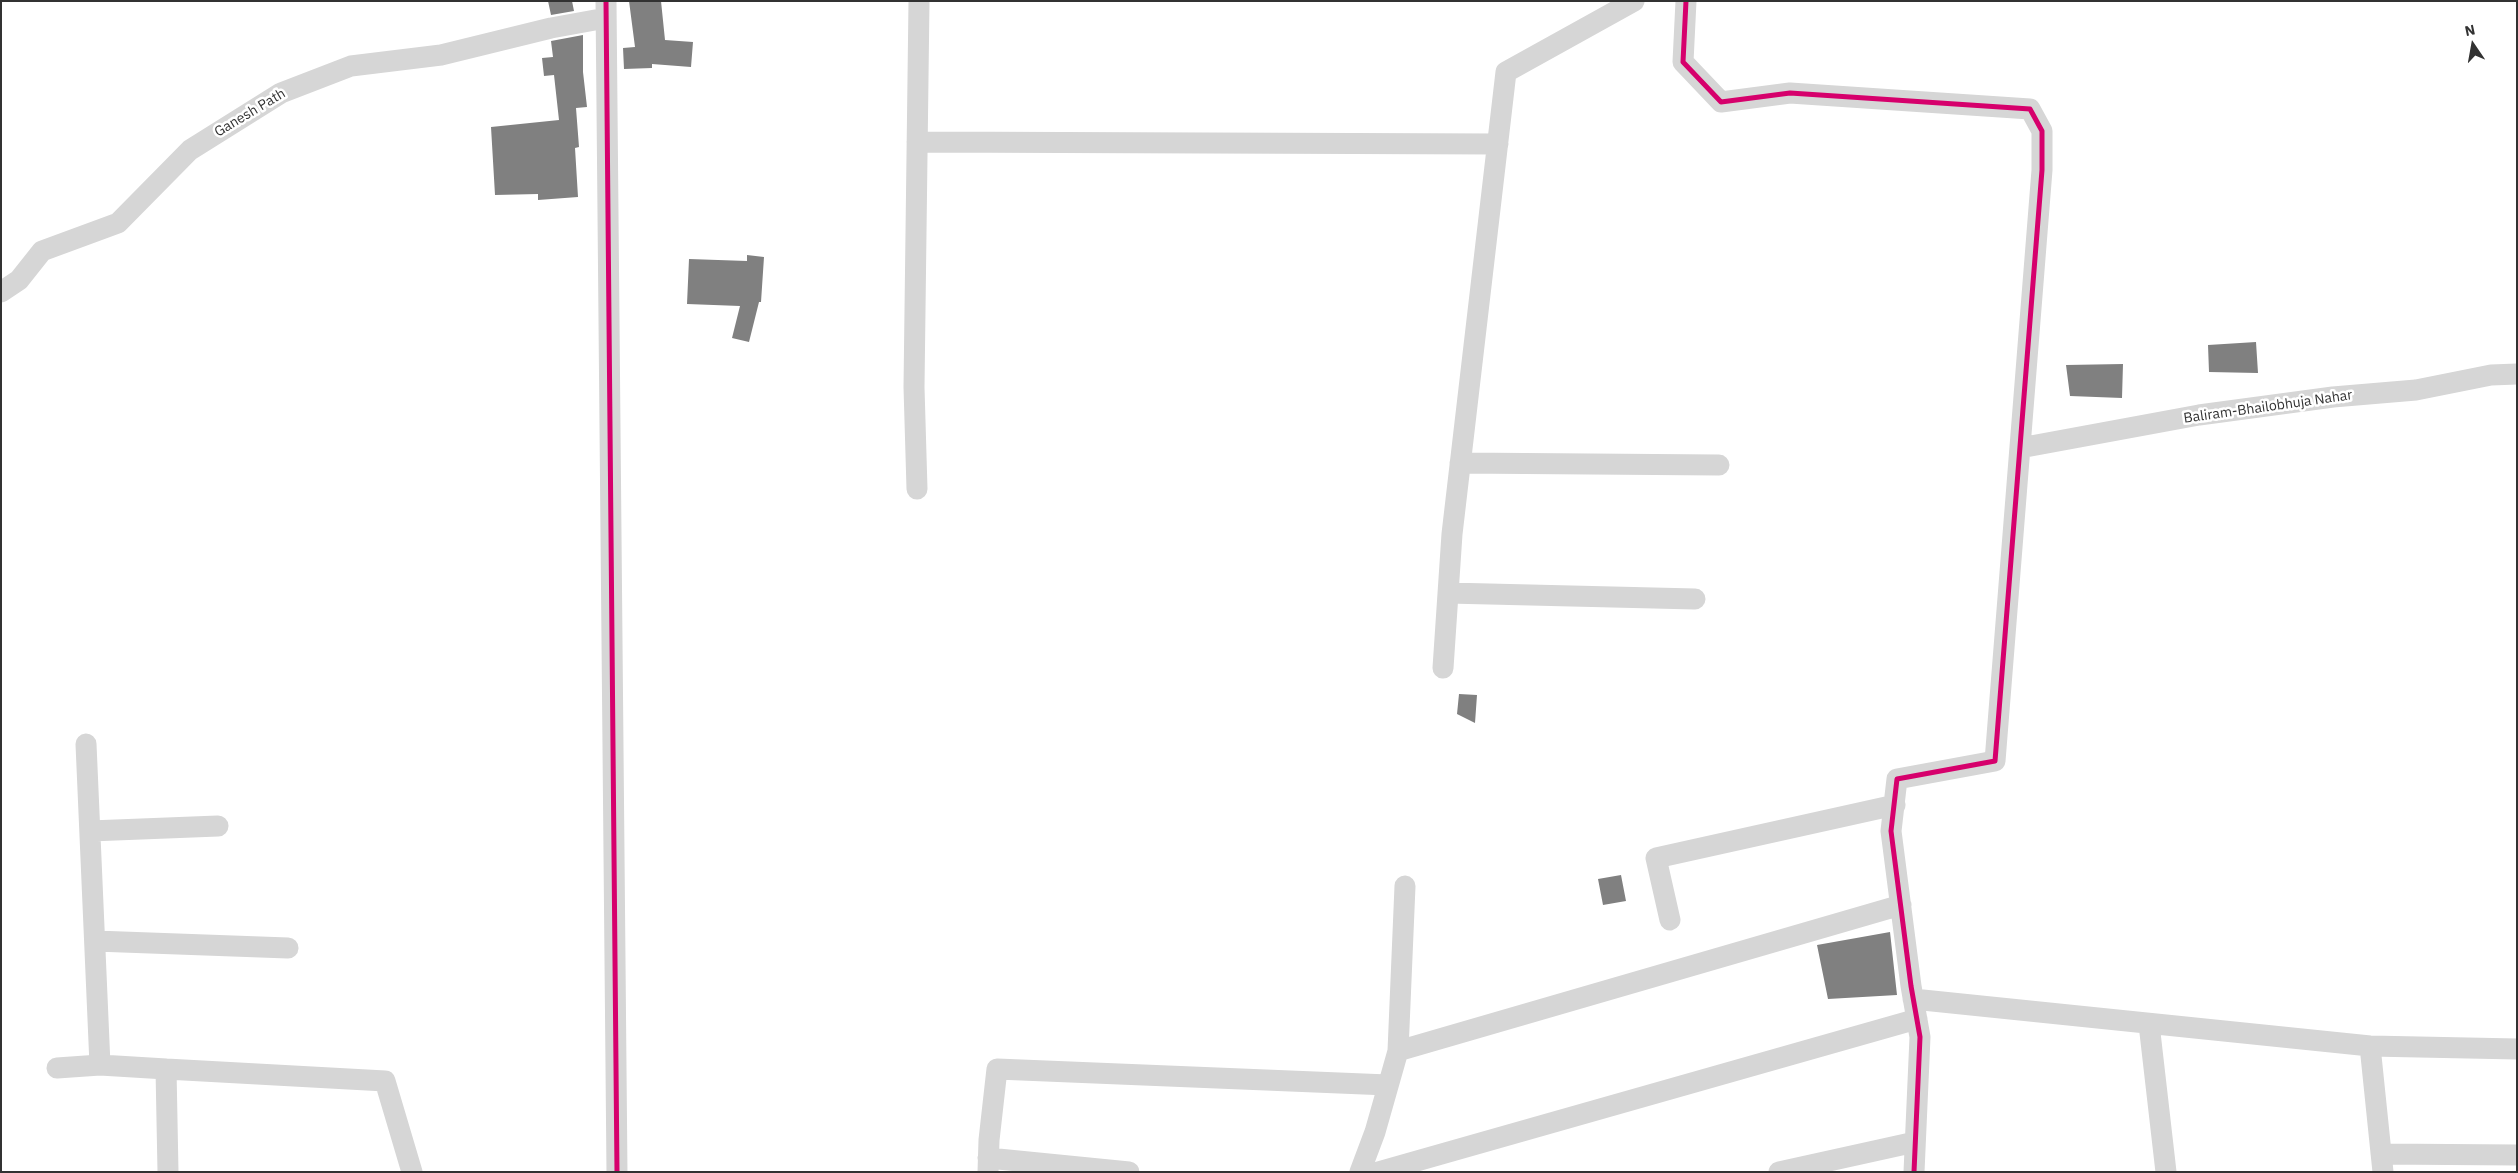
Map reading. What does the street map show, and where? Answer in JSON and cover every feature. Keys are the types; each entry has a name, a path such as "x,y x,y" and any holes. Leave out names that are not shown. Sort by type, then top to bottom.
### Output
{"street":[{"path":"917,488 914,387 919,1"},
{"path":"1443,668 1460,462 1506,72 1634,1"},
{"path":"1686,1 1683,62 1721,102 1790,93 2030,109 2042,131 2042,170 1995,761 1897,779 1892,831 1920,1037 1914,1172"},
{"path":"606,10 617,1172"},
{"name":"Ganesh Path","path":"1,292 18,280 42,251 118,223 190,150 281,93 351,66 441,55 551,28 606,10"},
{"path":"917,142 1498,144"},
{"name":"Baliram-Bhailobhuja Nahar","path":"2020,448 2198,416 2333,397 2416,390 2491,375 2517,374"},
{"path":"1460,462 1719,465"},
{"path":"1448,593 1695,600"},
{"path":"86,744 100,1065"},
{"path":"1670,920 1656,858 1895,805"},
{"path":"90,831 218,826"},
{"path":"1360,1172 1375,1132 1398,1051 1405,886"},
{"path":"1398,1051 1901,906"},
{"path":"95,941 288,948"},
{"path":"1378,1172 1915,1009 2149,1024 2370,1046 2517,1049"},
{"path":"2149,1024 2166,1172"},
{"path":"2370,1046 2382,1163 2517,1155"},
{"path":"57,1068 100,1065 385,1081 412,1172"},
{"path":"166,1068 168,1172"},
{"path":"1128,1172 988,1165 997,1069 1388,1085"},
{"path":"1779,1172 1915,1142"}],"building":[{"path":"548,1 572,1 574,11 551,15"},
{"path":"629,1 661,1 665,40 693,42 691,67 652,64 652,68 624,69 623,48 635,47"},
{"path":"583,35 583,72 587,107 576,108 579,147 575,148 578,197 538,200 538,194 495,195 491,127 559,120 554,75 544,76 542,58 553,57 551,41"},
{"path":"747,255 764,257 761,302 759,302 749,342 732,338 740,306 687,304 689,259 747,261"},
{"path":"2256,342 2258,373 2209,372 2208,345"},
{"path":"2123,364 2122,398 2070,396 2066,365"},
{"path":"1459,694 1477,695 1475,723 1457,714"},
{"path":"1621,875 1626,901 1603,905 1598,879"},
{"path":"1890,932 1897,995 1828,999 1817,945"}],"cycle path":[{"path":"606,1 617,1172"},
{"path":"1686,1 1683,62 1721,102 1790,93 2030,109 2042,131 2042,170 1995,761 1897,779 1891,831 1911,986 1920,1037 1914,1172"}]}
